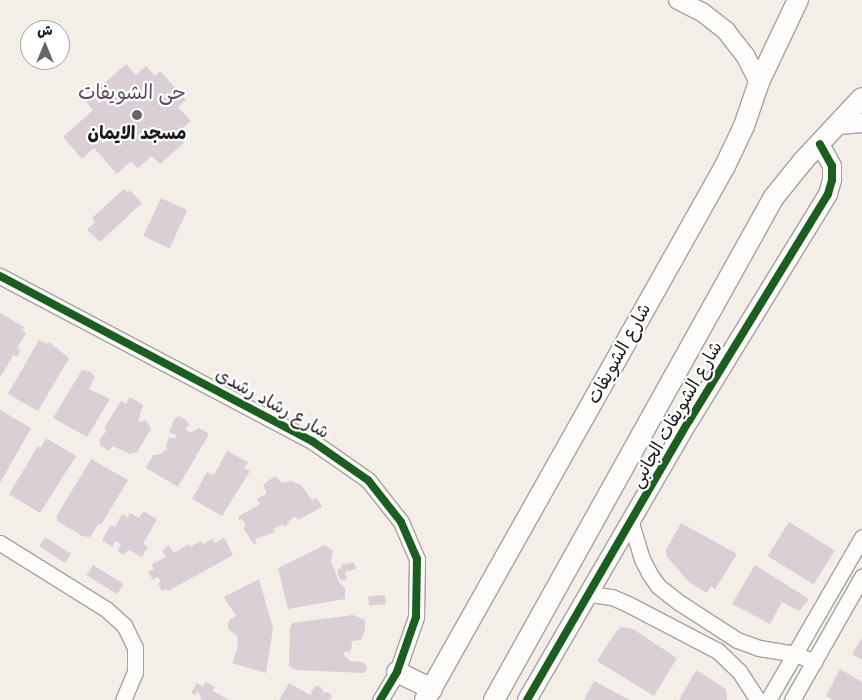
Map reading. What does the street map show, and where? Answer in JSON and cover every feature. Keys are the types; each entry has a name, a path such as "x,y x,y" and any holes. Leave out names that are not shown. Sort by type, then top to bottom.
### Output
{"main road":[{"name":"شارع الشويفات","path":"428,694 725,166 744,126 759,82 798,0"},
{"path":"494,700 774,198 803,161 839,125 862,98"},
{"path":"397,672 428,694"}],"street":[{"path":"678,0 702,12 726,31 745,55 759,82"},
{"path":"839,125 862,123"},
{"name":"شارع الشويفات الجانبى","path":"527,700 632,523 689,421 828,194 832,180 832,166 820,144"},
{"name":"شارع رشاد رشدى","path":"0,276 312,441 368,480 401,522 418,559 416,617 397,672"},
{"path":"632,523 642,559 649,573 658,586 680,604 737,640 759,648 796,654 814,662"},
{"path":"768,700 862,537"},
{"path":"0,543 106,609 124,625 135,648 135,672 123,700"},
{"path":"792,700 862,577"},
{"path":"590,594 600,594 620,600 718,651 739,671 758,700"},
{"path":"380,700 397,672"}],"building":[{"name":"مسجد الايمان","path":"126,64 136,75 146,66 155,76 160,71 186,100 178,107 191,121 176,134 184,143 160,164 152,156 138,168 131,161 117,174 94,148 82,159 63,137 93,110 85,100"},
{"path":"124,189 128,193 130,190 142,203 100,242 87,230 95,222 92,218"},
{"path":"161,198 187,210 170,248 143,236"},
{"path":"0,313 24,327 22,330 26,333 17,348 21,350 17,357 13,355 0,378"},
{"path":"39,340 47,344 49,342 69,358 38,411 8,394"},
{"path":"82,370 91,372 95,377 89,389 110,399 87,437 53,418"},
{"path":"130,397 143,405 138,421 146,420 151,429 137,452 130,454 113,446 109,451 99,445 101,442 99,441 107,430 104,428 121,401 126,404"},
{"path":"0,410 31,428 0,483"},
{"path":"180,416 187,421 189,425 185,429 190,433 199,428 209,434 178,487 146,468 153,455 161,454 167,449 166,445 169,438 176,438 176,435 169,432 175,418"},
{"path":"46,438 76,456 40,513 9,494 38,446 41,448"},
{"path":"227,451 248,462 244,468 250,471 222,516 192,499 207,472 214,475"},
{"path":"91,459 128,480 101,525 98,524 90,537 82,536 57,521 58,518 56,517"},
{"path":"275,476 282,483 291,481 301,485 312,500 317,498 322,507 298,520 294,517 284,527 283,524 273,529 275,532 255,539 257,543 254,544 243,528 246,526 242,519 239,520 239,516 260,504 257,499 267,493 263,485"},
{"path":"143,511 157,519 143,544 148,547 142,557 129,550 124,554 120,553 118,550 121,544 115,541 112,547 102,540 111,525 115,527 122,514 128,517 130,513 139,518"},
{"path":"789,522 835,551 814,585 768,556"},
{"path":"681,523 737,554 715,589 711,586 707,593 689,582 667,557 666,550"},
{"path":"45,537 71,554 65,563 39,546"},
{"path":"224,537 233,555 168,591 167,589 162,591 158,584 161,582 158,577 153,580 148,572 154,569 152,564 166,557 162,550 169,545 174,553 189,544 190,547 201,541 203,544 213,539 215,543"},
{"path":"325,545 333,551 331,561 339,582 345,588 345,599 288,609 278,568"},
{"path":"354,562 356,569 345,572 347,579 340,580 337,570 342,568 341,565"},
{"path":"93,565 124,584 117,594 87,575"},
{"path":"755,565 809,599 799,611 782,602 770,624 732,604"},
{"path":"259,579 273,628 266,673 232,663 237,650 238,640 237,636 228,629 228,625 229,620 236,616 224,597"},
{"path":"385,595 386,604 369,606 368,597"},
{"path":"353,615 365,620 365,631 361,640 352,641 351,651 344,652 343,654 350,661 365,664 367,667 364,673 296,670 289,666 290,628 292,623"},
{"path":"622,627 633,629 677,658 654,696 597,661 617,630"},
{"path":"862,638 862,660 852,654"},
{"path":"840,669 862,682 862,700 833,700 826,696"},
{"path":"696,670 726,689 727,700 679,700"},
{"path":"594,681 630,700 584,700"},
{"path":"206,682 215,687 213,691 229,700 202,700 198,691 195,695 191,693 197,683 203,687"},
{"path":"289,683 310,695 315,686 321,687 324,693 328,692 332,696 329,700 279,700"}],"cycle path":[{"path":"527,700 689,421 828,194 832,180 832,166 820,144"},
{"path":"0,276 312,441 368,480 401,522 417,559 416,617 397,672 380,700"}],"place":[{"name":"مسجد الايمان","path":"137,115"}],"district":[{"name":"حى الشويفات","path":"132,93"}]}
